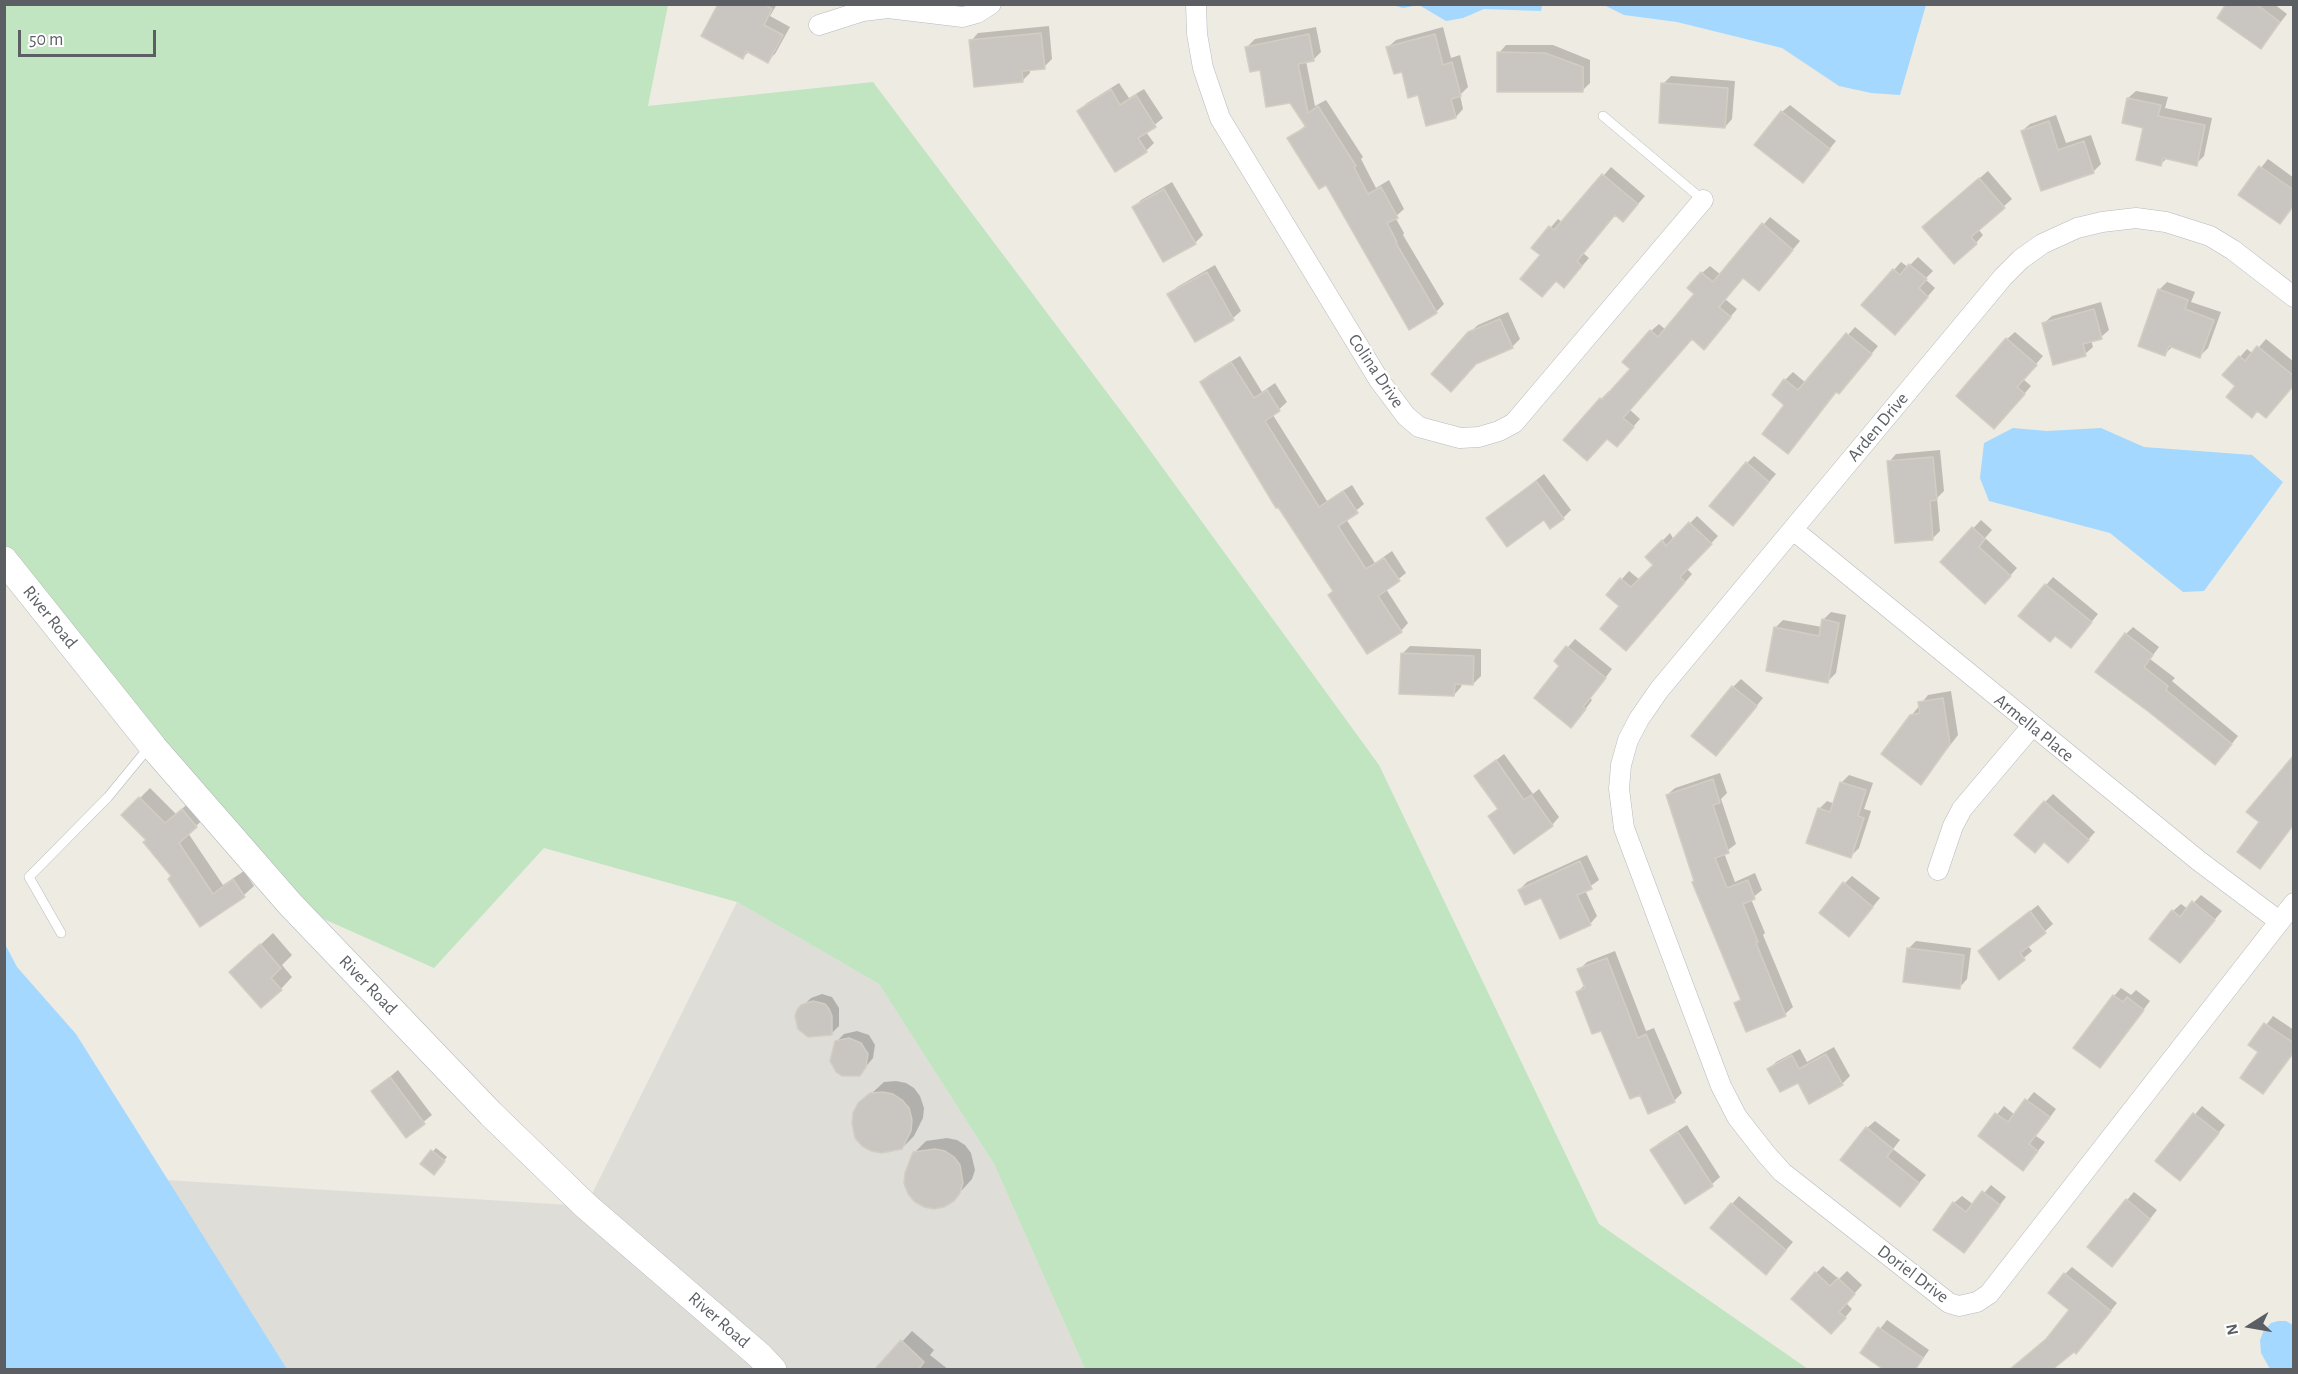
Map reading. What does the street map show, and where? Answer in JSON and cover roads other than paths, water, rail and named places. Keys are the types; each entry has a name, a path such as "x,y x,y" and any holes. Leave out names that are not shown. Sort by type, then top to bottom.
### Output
{"main road":[{"name":"River Road","path":"4,560 154,748 290,904 491,1114 586,1206 760,1356 773,1370"}],"street":[{"path":"819,25 863,11 888,8 963,18 991,4"},
{"name":"Colina Drive","path":"1196,4 1197,34 1203,68 1223,124 1379,380 1406,416 1419,427 1460,438 1479,437 1499,431 1514,423 1703,200"},
{"name":"Arden Drive","path":"1636,860 1624,828 1619,789 1621,765 1628,740 1639,719 1659,690 2021,259 2042,244 2077,228 2136,218 2166,222 2210,236 2233,250 2294,297"},
{"name":"Armella Place","path":"1792,531 2199,861 2279,921"},
{"path":"1938,870 1953,826 1962,809 2031,726"},
{"name":"Doriel Drive","path":"1636,860 1721,1086 1737,1117 1782,1172 1949,1303 1959,1306 1977,1302 1989,1294 2294,903"}],"lane":[{"name":"Colina Drive","path":"1603,116 1703,200"},
{"path":"61,933 29,878 108,797 145,752 154,748"}],"water":[{"path":"1393,5 1419,5 1403,8"},
{"path":"1419,5 1542,5 1541,11 1484,9 1463,18 1446,21"},
{"path":"1604,5 1926,5 1900,95 1871,93 1839,86 1782,48 1677,22 1624,15"},
{"path":"2013,428 2047,431 2101,428 2144,447 2252,455 2283,482 2204,591 2183,592 2110,533 1989,501 1980,478 1984,443"},
{"path":"4,942 17,967 76,1034 287,1369 5,1369"},
{"path":"2286,1321 2293,1325 2293,1369 2270,1369 2261,1353 2260,1340 2264,1330 2271,1323"}]}
